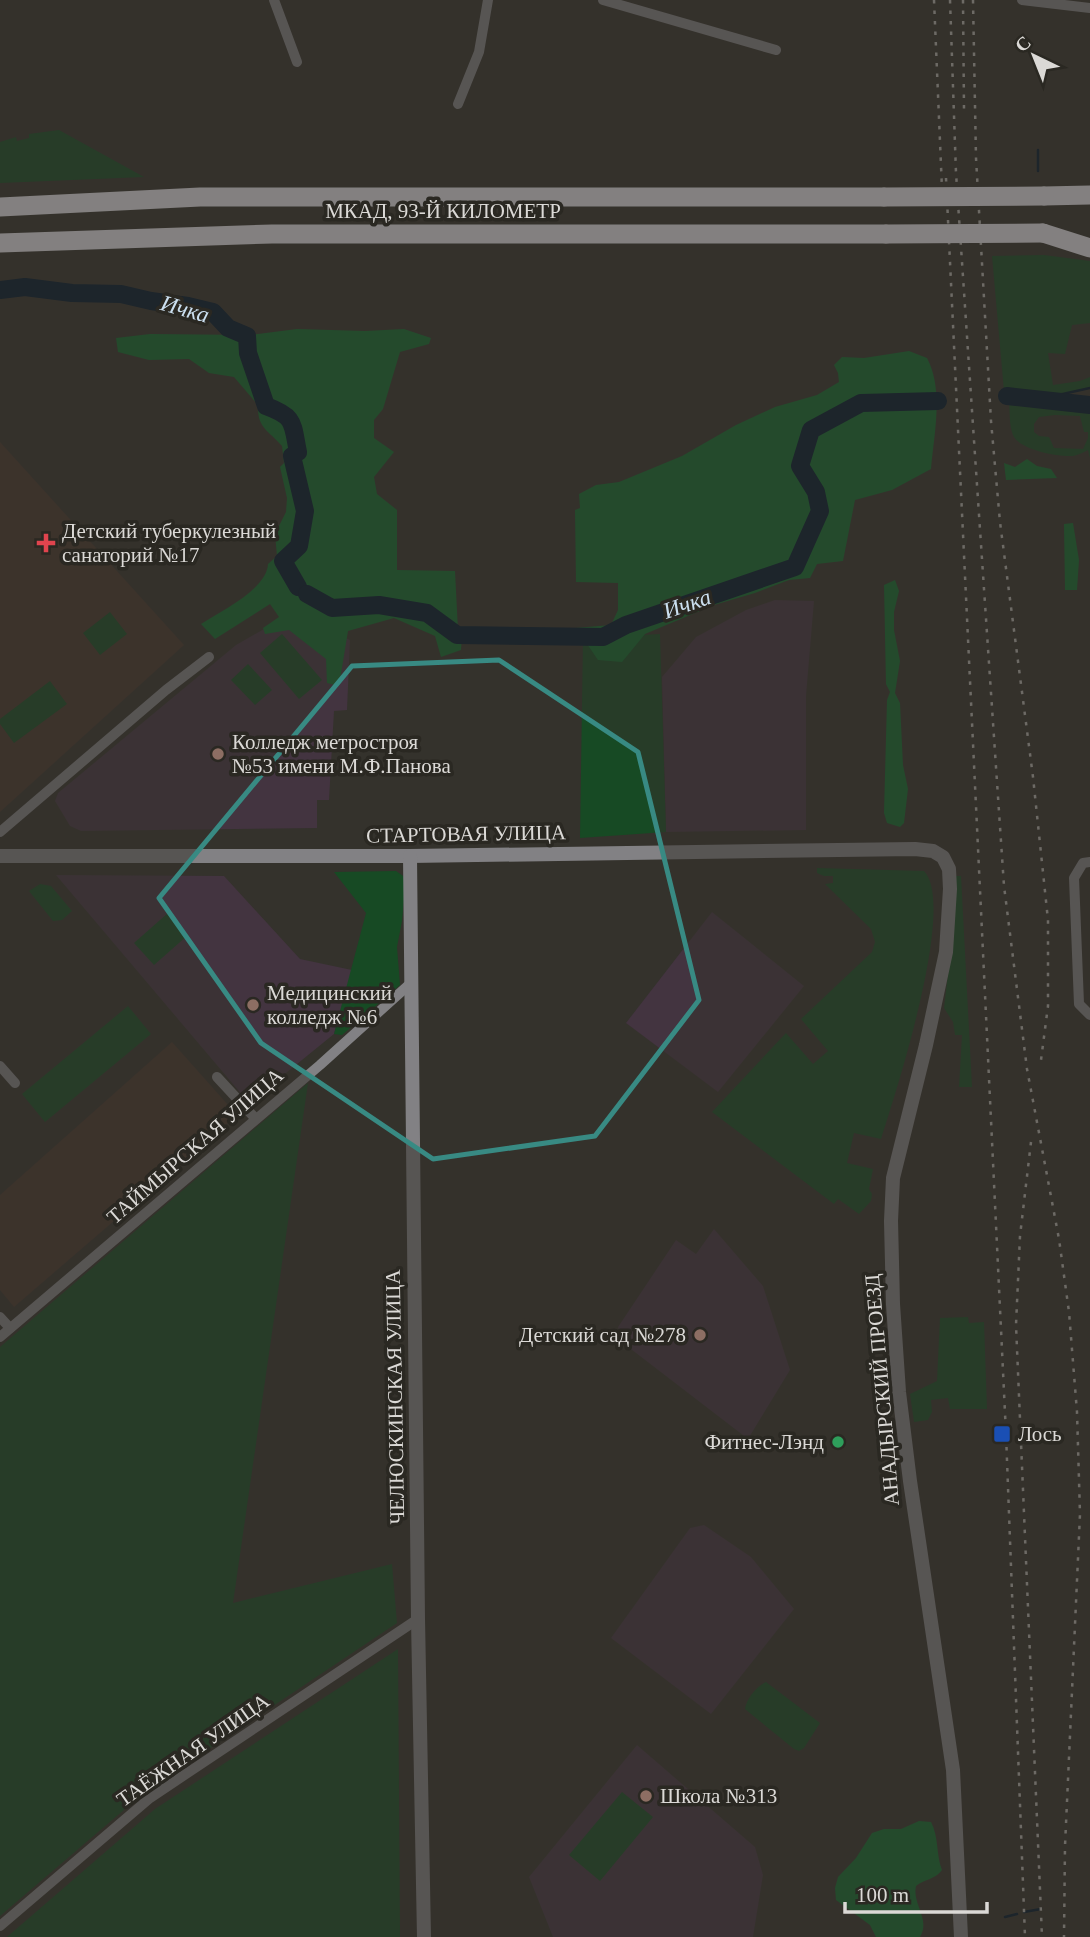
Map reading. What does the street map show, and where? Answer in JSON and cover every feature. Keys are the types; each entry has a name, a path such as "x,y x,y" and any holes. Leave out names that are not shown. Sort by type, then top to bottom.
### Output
{"highway":[{"name":"МКАД, 93-Й КИЛОМЕТР","path":"0,207 200,197 1090,195"},
{"path":"1043,233 1090,248"},
{"name":"МКАД, 93-Й КИЛОМЕТР","path":"0,243 272,234 1090,233"}],"street":[{"path":"274,0 297,62"},
{"path":"458,104 479,52 488,0"},
{"path":"603,0 776,50"},
{"path":"1022,0 1090,8"},
{"path":"0,832 166,690 209,657"},
{"name":"СТАРТОВАЯ УЛИЦА","path":"0,856 410,856 813,849 933,851"},
{"name":"АНАДЫРСКИЙ ПРОЕЗД","path":"933,851 943,857 949,869 946,952 926,1045 895,1163 891,1257 901,1406 953,1770 961,1937"},
{"name":"ЧЕЛЮСКИНСКАЯ УЛИЦА","path":"410,856 424,1937"},
{"path":"1086,863 1074,878 1079,1004 1090,1015"},
{"name":"ТАЙМЫРСКАЯ УЛИЦА","path":"0,1337 320,1065 412,982"},
{"path":"0,1066 15,1083"},
{"path":"217,1077 255,1118"},
{"path":"0,1317 10,1328"},
{"name":"ТАЁЖНАЯ УЛИЦА","path":"0,1926 150,1798 418,1619"}],"highlighted area":[{"path":"499,660 638,752 699,1000 595,1136 433,1159 261,1043 159,898 352,666"}],"shaded area":[{"name":"Детский туберкулезный санаторий №17","path":"0,442 184,645 0,812"},
{"path":"775,600 814,601 806,696 806,830 666,832 662,677 696,637 746,610"},
{"name":"Колледж метростроя №53 имени М.Ф.Панова","path":"292,613 350,640 347,710 334,711 329,800 317,800 317,828 81,831 70,826 55,801 58,793 236,645"},
{"name":"Медицинский колледж №6","path":"56,875 224,876 300,959 352,970 334,1034 249,1103"},
{"path":"712,912 804,986 718,1092 626,1023"},
{"path":"172,1042 237,1115 14,1307 0,1290 0,1195"},
{"name":"Детский сад №278","path":"714,1229 763,1286 790,1370 748,1439 623,1343 618,1327 676,1240 696,1254"},
{"path":"704,1525 751,1557 794,1609 711,1714 611,1638 690,1528"},
{"name":"Школа №313","path":"637,1745 755,1847 763,1875 753,1937 553,1937 529,1877"}],"green space":[{"path":"59,130 144,177 0,183 0,142 16,137 17,141 29,138 29,134"},
{"path":"1044,255 1090,261 1090,323 1072,325 1065,354 1048,353 1053,385 1090,377 1090,387 1040,399 1007,396 1004,391 992,256"},
{"path":"297,329 404,329 431,338 429,344 400,352 383,409 374,420 374,438 394,452 374,477 377,494 397,510 397,570 455,571 458,630 551,630 611,625 618,610 618,583 576,582 575,510 580,508 579,494 596,485 619,482 682,456 736,425 775,407 817,395 839,382 834,365 842,357 864,358 909,351 927,358 937,398 931,469 892,490 855,500 843,561 817,564 810,578 789,580 714,605 645,634 622,662 598,660 583,638 462,636 461,650 441,657 435,636 394,618 348,631 339,686 327,683 326,659 289,630 265,634 263,628 279,617 270,604 215,639 201,624 252,591 266,573 268,564 277,556 275,534 286,512 287,498 280,467 284,463 282,446 261,424 258,405 234,377 209,373 189,359 149,360 118,352 116,338 150,334 251,335"},
{"path":"1009,402 1084,407 1090,411 1090,458 1088,450 1075,456 1066,456 1040,452 1023,445 1013,435","holes":["1080,416 1084,432 1088,432 1083,449 1054,448 1049,437 1039,436 1034,432 1034,424 1039,417"]},
{"path":"1027,459 1037,466 1051,469 1057,478 1006,480 1004,463 1015,467"},
{"path":"1073,523 1079,560 1077,590 1065,590 1064,524"},
{"path":"895,580 899,591 894,612 894,630 900,661 895,693 900,703 903,765 908,789 904,823 900,827 887,823 884,813 887,700 890,692 886,684 884,585"},
{"path":"110,612 127,634 100,655 83,633"},
{"path":"282,634 322,680 299,699 260,653"},
{"path":"660,634 666,832 580,838 583,638"},
{"path":"248,664 272,690 255,705 231,680"},
{"path":"50,681 67,704 14,743 0,724 0,719"},
{"path":"817,868 924,871 932,890 933,921 929,959 909,1044 881,1139 854,1133 847,1163 873,1169 869,1189 872,1194 871,1201 859,1214 838,1199 834,1204 712,1112 786,1033 813,1064 828,1051 801,1019 872,952 875,942 871,929 825,884 833,883 833,876 817,873"},
{"path":"396,871 406,878 397,947 400,985 342,1035 334,1034 366,913 334,872"},
{"path":"956,876 961,876 972,1087 959,1087 962,1035 955,1035 953,1022 944,1008"},
{"path":"40,884 51,886 72,911 62,920 53,921 29,891"},
{"path":"168,913 188,935 154,965 134,943"},
{"path":"128,1006 151,1034 45,1122 22,1094"},
{"path":"308,1083 233,1603 392,1564 397,1623 146,1791 0,1916 0,1347"},
{"path":"968,1317 969,1323 984,1322 987,1409 950,1409 948,1398 931,1400 932,1412 928,1420 914,1422 910,1394 937,1381 940,1318"},
{"path":"398,1649 400,1937 7,1937 155,1809"},
{"path":"766,1682 820,1723 804,1748 799,1751 745,1709 753,1693"},
{"path":"622,1792 653,1817 600,1881 569,1855"},
{"path":"919,1821 931,1822 942,1870 916,1886 923,1931 920,1937 876,1937 870,1925 836,1900 838,1877 856,1858 872,1833 884,1829 901,1829"}],"waterway":[{"path":"1038,150 1038,171"},
{"name":"Ичка","path":"0,290 25,287 72,293 121,294 188,306 213,312 228,328 247,336 248,353 266,406 288,418 295,434 298,452 292,456 305,511 299,546 283,561 298,587"},
{"name":"Ичка","path":"1040,399 1090,388"},
{"name":"Ичка","path":"1007,396 1090,405"},
{"name":"Ичка","path":"307,594 332,608 379,605 427,613 457,635 603,637 626,625 795,567 820,511 816,492 800,466 811,430 861,403 938,401"},
{"path":"1024,1912 1041,1909"},
{"path":"1005,1917 1017,1914"}],"railway":[{"path":"934,0 942,189"},
{"path":"950,0 956,173 1004,886 1027,1069 1059,1239 1069,1312 1077,1412 1080,1514 1065,1846 1064,1937"},
{"path":"963,0 964,110"},
{"path":"973,0 976,158 991,421 1000,522 1033,777 1048,920 1048,1006 1041,1060"},
{"path":"946,178 1006,1434 1025,1937"},
{"path":"1031,1142 1020,1236 1016,1325 1042,1937"}],"place":[{"name":"Детский туберкулезный санаторий №17","path":"46,543"},
{"name":"Колледж метростроя №53 имени М.Ф.Панова","path":"218,754"},
{"name":"Медицинский колледж №6","path":"253,1005"},
{"name":"Детский сад №278","path":"700,1335"},
{"name":"Лось","path":"1002,1434"},
{"name":"Фитнес-Лэнд","path":"838,1442"},
{"name":"Школа №313","path":"646,1796"}]}
